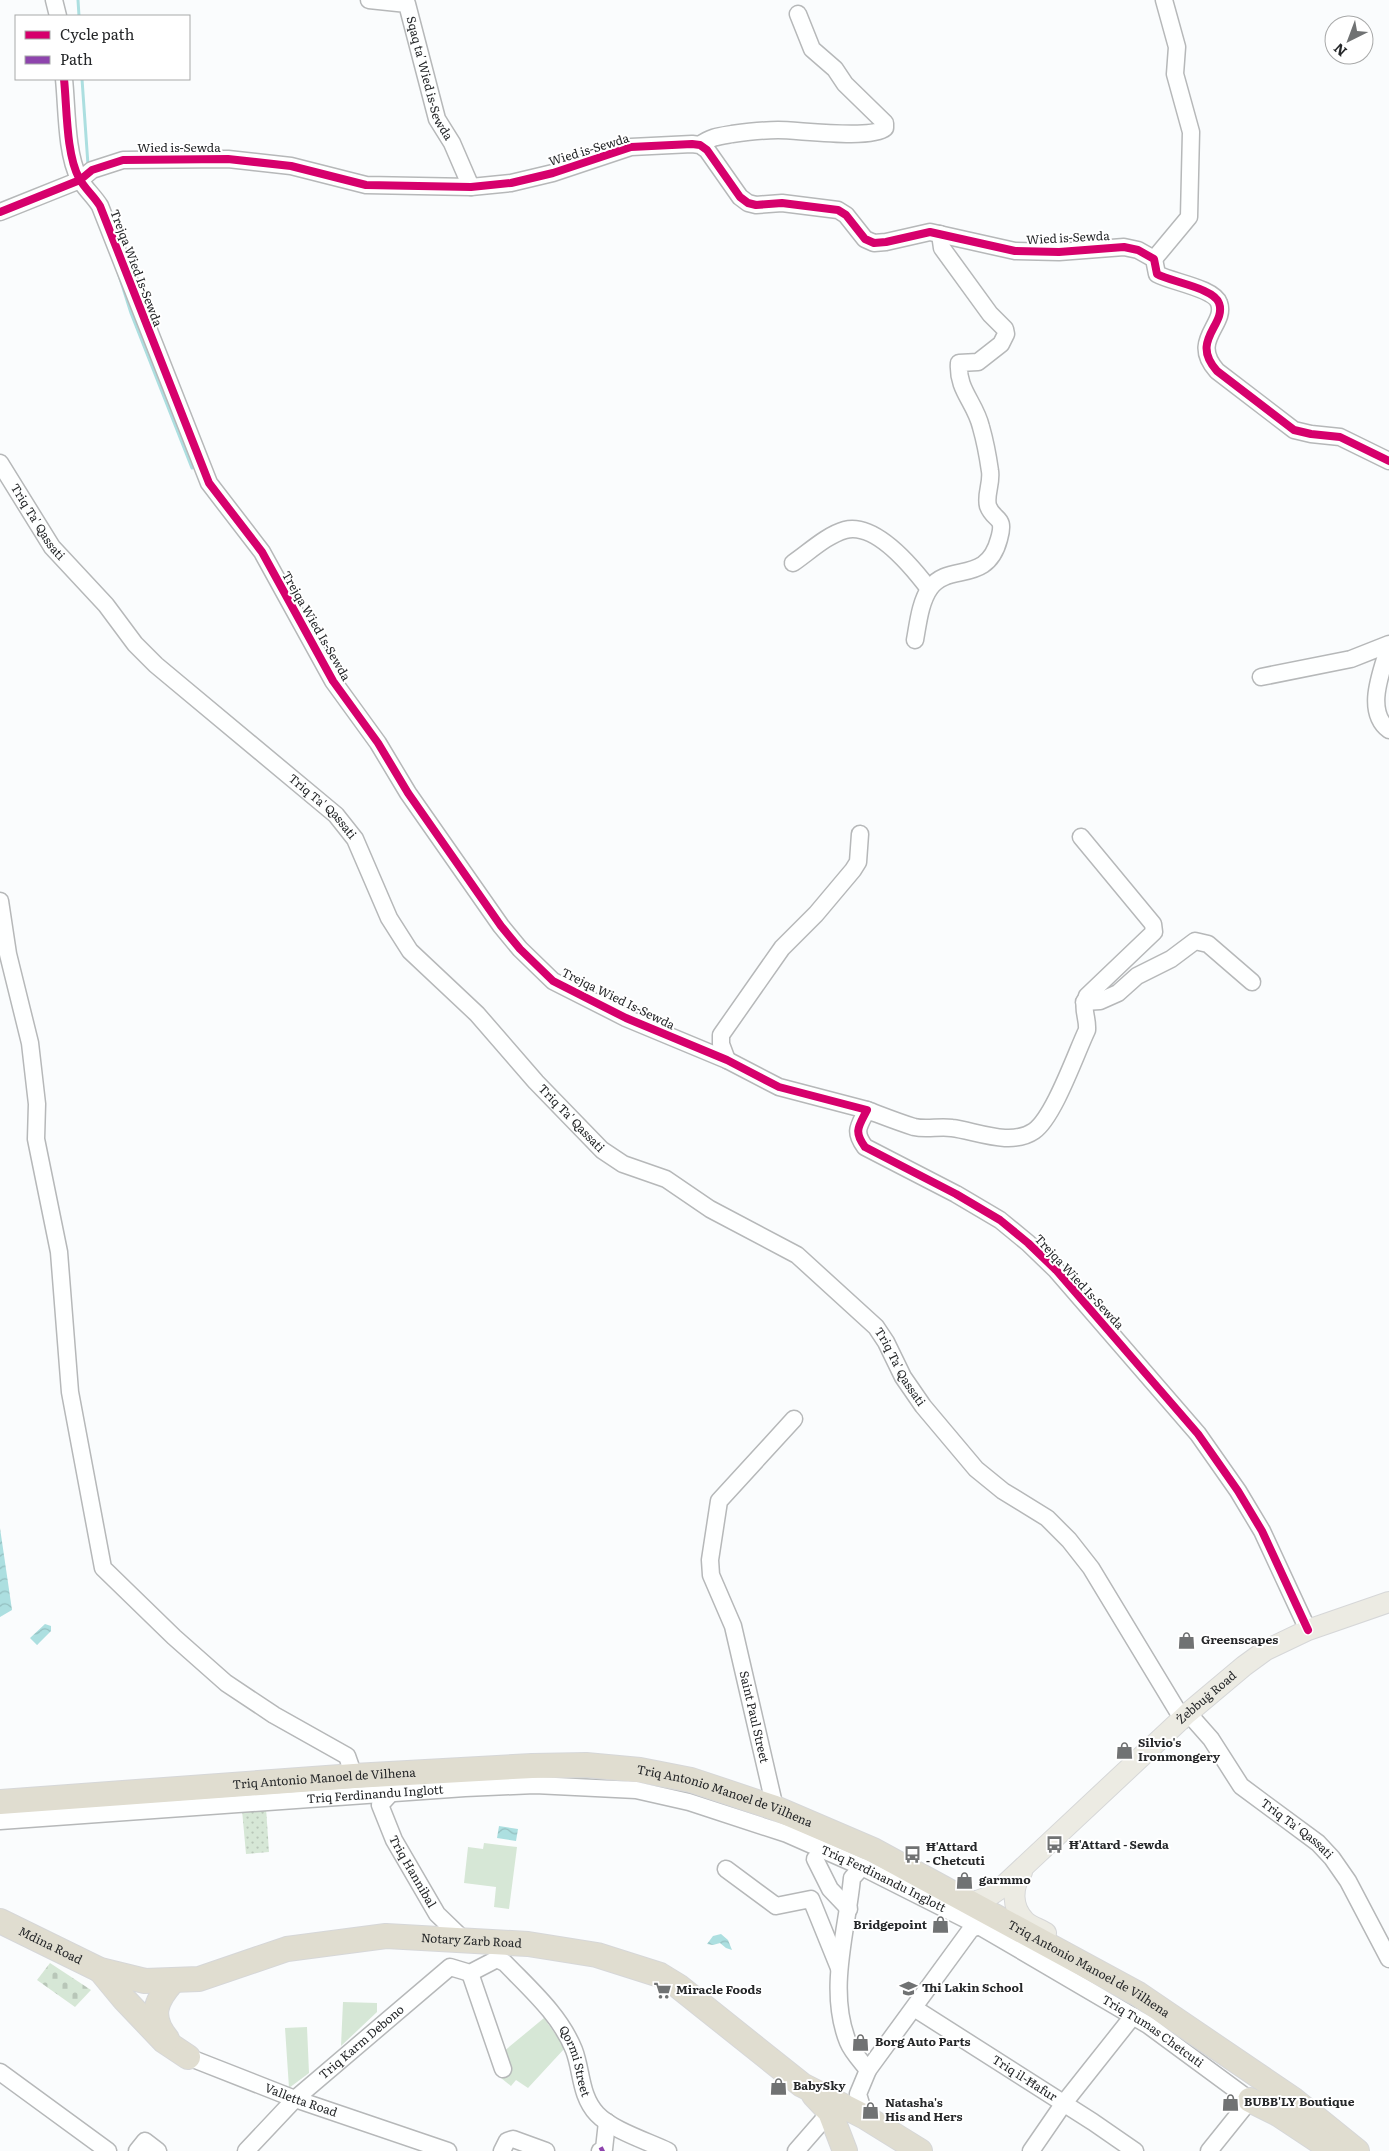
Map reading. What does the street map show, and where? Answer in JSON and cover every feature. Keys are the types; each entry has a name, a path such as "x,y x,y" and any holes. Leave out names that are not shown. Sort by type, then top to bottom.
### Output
{"highway":[{"name":"Triq Antonio Manoel de Vilhena","path":"0,1802 354,1776 532,1766 586,1765 640,1770 691,1780 775,1808 872,1850 971,1903 1294,2100 1357,2151"},
{"name":"Mdina Road","path":"0,1921 100,1970"},
{"name":"Notary Zarb Road","path":"100,1970 145,1981 199,1979 288,1949 386,1936 528,1944 597,1955 660,1975 702,2004 805,2086"},
{"path":"100,1970 124,1999 164,2041 188,2056"},
{"path":"173,1981 161,1995 156,2005 156,2017 160,2030 188,2056"},
{"path":"805,2086 830,2112 845,2151"},
{"path":"805,2086 865,2117 920,2151"},
{"path":"1250,2100 1278,2114 1334,2151"}],"main road":[{"name":"Żebbuġ Road","path":"971,1903 995,1893 1185,1717 1266,1650 1308,1630 1389,1602"},
{"name":"Żebbuġ Road","path":"1028,1864 1018,1878 1013,1896 1016,1908 1025,1921 1114,1973 1136,2005"}],"street":[{"path":"54,0 58,15"},
{"name":"Sqaq ta' Wied is-Sewda","path":"369,0 407,4 437,119 452,143 471,187"},
{"path":"1164,0 1176,47 1175,74 1191,132 1189,217 1154,259 1157,274 1206,291 1215,296 1220,304 1219,313 1207,343 1206,354 1210,363 1217,371 1294,430 1340,437 1389,461"},
{"path":"700,145 711,138 748,132 778,130 854,134 880,132 885,128 885,123 845,84 835,69 812,49 798,14"},
{"name":"Trejqa Wied Is-Sewda","path":"64,80 72,162 80,180 100,206 209,483 252,538 325,670 372,733 401,783 501,926 531,961 553,980 626,1018 727,1060 779,1087 867,1110 858,1128 858,1138 865,1147 956,1194 1014,1231 1044,1257 1155,1382 1198,1434 1248,1506 1262,1531 1308,1630"},
{"name":"Wied is-Sewda","path":"0,212 80,180 92,170 123,160 228,159 291,166 366,185 471,187 511,183 553,173 631,147 692,144 700,145 712,157 740,197 748,203 756,205 782,203 838,210 846,215 865,239 874,243 886,242 921,232 940,234 996,248 1034,253 1124,247 1138,250 1154,259"},
{"path":"915,640 929,589 945,576 976,570 985,563 999,541 1002,527 1000,520 988,506 990,472 981,426 975,410 963,390 958,373 959,363 978,362 1001,344 1006,334 1005,329 990,314 942,248 940,234"},
{"name":"Triq Ta' Qassati","path":"0,463 52,547 106,605 135,644 156,665 336,815 355,839 389,918 410,951 477,1014 536,1082 602,1150 623,1164 666,1179 710,1209 797,1255 876,1327 886,1342 903,1377 923,1406 976,1469 1002,1491 1046,1518 1070,1540 1091,1568 1185,1717 1212,1739 1241,1786 1318,1843 1332,1858 1348,1881 1389,1959"},
{"path":"794,563 834,535 846,530 861,530 880,539 900,554 929,589"},
{"path":"1261,677 1351,659 1389,645"},
{"path":"1389,645 1378,683 1376,708 1377,717 1389,730"},
{"path":"727,1060 721,1044 721,1035 782,948 816,914 854,870 858,862 860,834"},
{"path":"867,1110 916,1127 928,1129 952,1128 988,1136 1022,1135 1034,1131 1044,1121 1087,1030 1088,1022 1084,1014 1084,1002 1096,985 1152,936 1155,928 1081,837"},
{"path":"0,901 8,954 30,1043 37,1104 36,1139 59,1252 70,1392 103,1568 174,1637 226,1683 274,1714 347,1756 354,1776"},
{"path":"1084,1002 1100,1001 1118,993 1137,976 1171,959 1195,941 1208,944 1252,982"},
{"name":"Saint Paul Street","path":"775,1808 733,1626 711,1575 711,1542 718,1501 794,1419"},
{"name":"Triq Ferdinandu Inglott","path":"0,1821 535,1785 636,1790 689,1802 787,1834 862,1868 979,1926"},
{"name":"Triq Hannibal","path":"390,1794 380,1805 394,1840 437,1914 465,1941"},
{"path":"815,1859 830,1889 849,1909"},
{"path":"862,1868 852,1878 839,1968 840,2006 848,2041 868,2070"},
{"path":"726,1869 776,1906 811,1899 830,1889"},
{"path":"811,1899 839,1968"},
{"path":"865,2117 858,2094 868,2070 971,1929 979,1926"},
{"name":"Triq Tumas Chetcuti","path":"979,1926 1136,2005 1250,2100 1318,2151"},
{"name":"Qormi Street","path":"470,1973 497,1959 505,1963 546,2007 560,2026 574,2050 585,2097 590,2107 607,2122 668,2151"},
{"name":"Triq Karm Debono","path":"246,2151 295,2100 450,1967 470,1973"},
{"path":"470,1973 503,2069"},
{"path":"1031,2151 1136,2005"},
{"name":"Triq il-Ħafur","path":"914,2008 1064,2103 1135,2151"},
{"name":"Valletta Road","path":"188,2056 295,2100 392,2133 410,2151"},
{"path":"0,2072 108,2151"},
{"path":"1209,2151 1250,2100"},
{"path":"796,2151 830,2112"},
{"path":"602,2150 607,2122"},
{"path":"392,2133 448,2151"},
{"path":"502,2151 508,2141 513,2139 546,2151"},
{"path":"137,2151 145,2141 158,2151"}],"green space":[{"path":"266,1808 269,1852 246,1854 242,1810"},
{"path":"484,1843 517,1847 509,1909 494,1907 496,1887 464,1883 468,1847 483,1849"},
{"path":"50,1963 91,1990 75,2007 37,1980"},
{"path":"343,2002 377,2003 377,2012 341,2046"},
{"path":"544,2018 565,2048 528,2088 516,2080 511,2086 501,2078 510,2067 503,2052"},
{"path":"307,2027 309,2073 289,2088 285,2028"}],"water":[{"path":"0,1528 12,1610 0,1617"},
{"path":"45,1624 51,1626 51,1631 37,1645 30,1638"},
{"path":"499,1826 518,1829 516,1841 497,1838"},
{"path":"721,1934 728,1940 732,1950 720,1943 707,1944 713,1936"}],"waterway":[{"path":"78,0 79,15"},
{"path":"82,80 88,165"},
{"path":"118,272 131,313 192,468"}],"marked path":[{"path":"600,2151 604,2149"}],"cycle path":[{"path":"64,80 69,144 75,168 81,182 100,206 209,483 262,552 333,681 378,743 408,793 501,926 520,949 553,981 626,1018 727,1060 779,1087 867,1110 858,1128 859,1137 865,1147 956,1194 1000,1220 1028,1243 1056,1270 1198,1434 1238,1491 1262,1531 1308,1630"},
{"path":"0,212 80,180 92,170 123,160 228,159 291,166 366,185 471,187 511,183 553,173 631,147 700,145 707,150 740,197 748,203 756,205 782,203 838,210 846,215 865,239 874,243 930,232 1015,251 1059,252 1124,247 1138,250 1154,259 1157,274 1201,289 1209,293 1219,303 1218,319 1207,342 1209,360 1217,371 1294,430 1340,437 1389,461"}],"place":[{"name":"Greenscapes","path":"1187,1640"},
{"name":"Silvio's Ironmongery","path":"1124,1750"},
{"name":"Ħ'Attard - Sewda","path":"1055,1845"},
{"name":"Ħ'Attard - Chetcuti","path":"912,1854"},
{"name":"garmmo","path":"965,1880"},
{"name":"Bridgepoint","path":"941,1925"},
{"name":"Thi Lakin School","path":"908,1988"},
{"name":"Miracle Foods","path":"662,1990"},
{"name":"Borg Auto Parts","path":"861,2042"},
{"name":"BabySky","path":"779,2086"},
{"name":"BUBB'LY Boutique","path":"1230,2102"},
{"name":"Natasha's His and Hers","path":"871,2110"}]}
